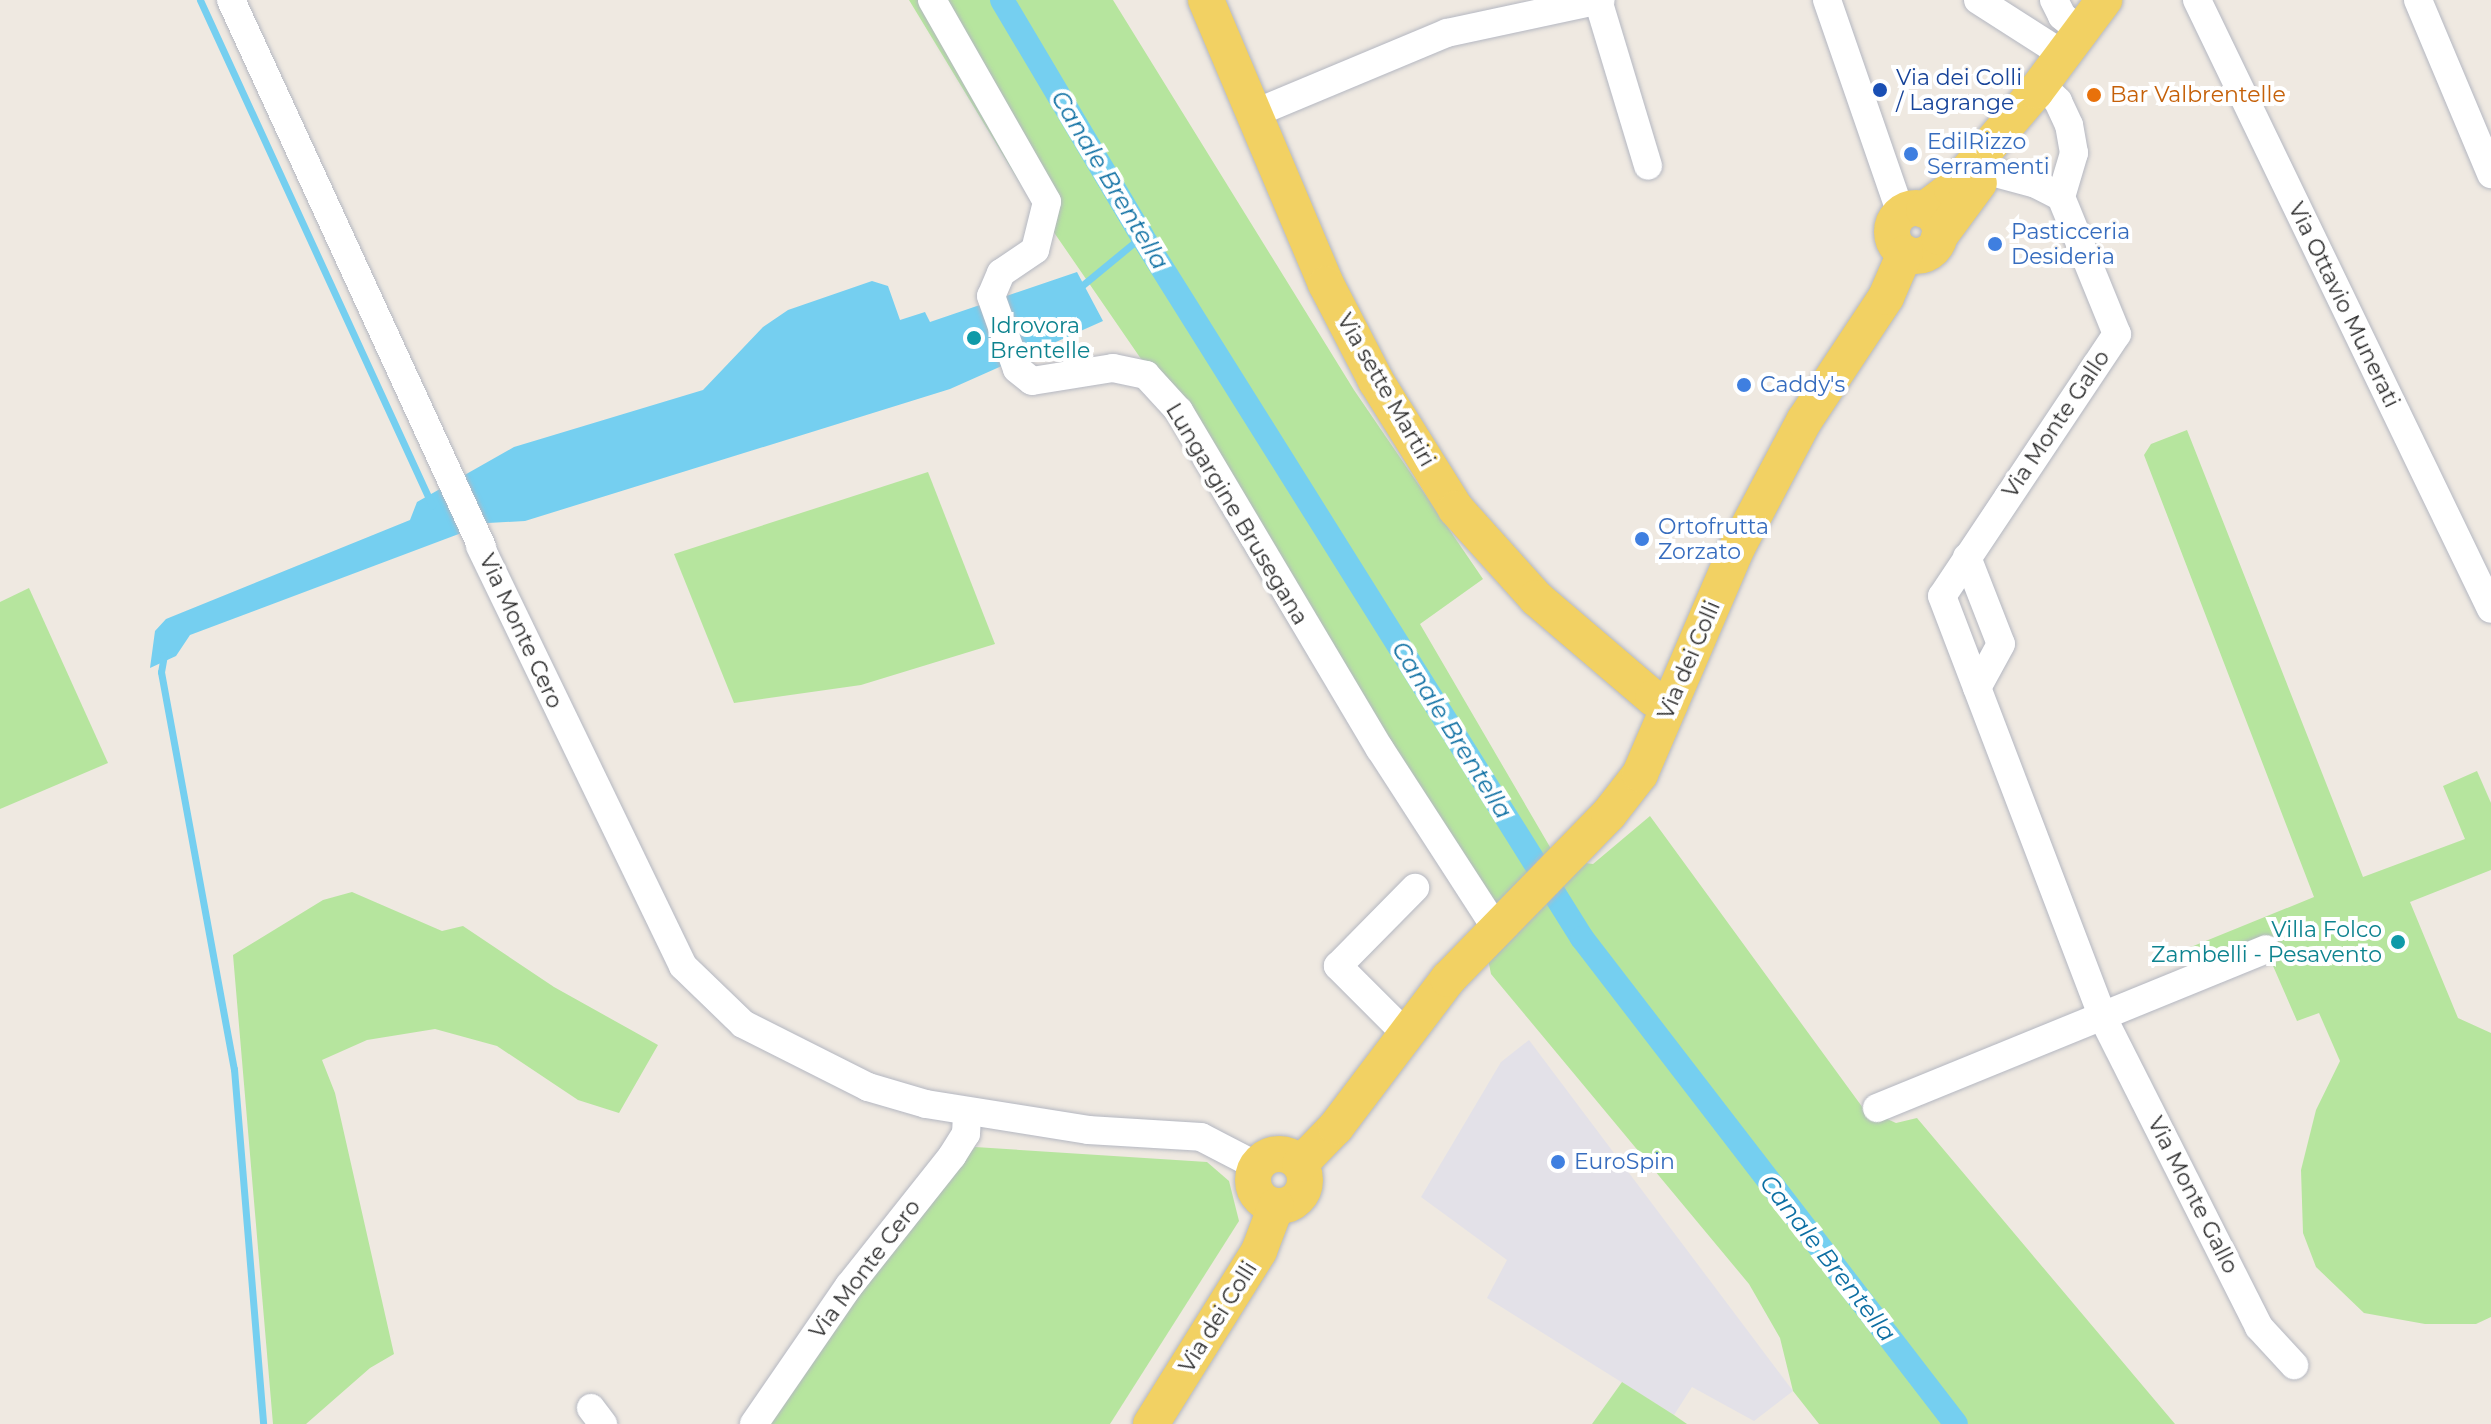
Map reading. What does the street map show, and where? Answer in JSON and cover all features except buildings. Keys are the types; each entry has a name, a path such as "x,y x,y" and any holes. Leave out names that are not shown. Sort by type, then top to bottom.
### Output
{"main road":[{"name":"Via sette Martiri","path":"1206,0 1340,312 1456,509 1536,598 1653,698 1670,705"},
{"path":"1921,220 1952,189 2039,88 2104,0"},
{"path":"1921,220 1988,171 2017,132 2039,88"},
{"name":"Via dei Colli","path":"1500,923 1609,814 1640,774 1737,548 1804,421 1886,297 1905,253 1893,235 1921,220"},
{"path":"1300,1164 1336,1127 1405,1033 1500,923"},
{"path":"1278,1154 1300,1164 1306,1176 1302,1192 1295,1201 1276,1206 1256,1191 1257,1166 1278,1154"},
{"name":"Via dei Colli","path":"1151,1424 1259,1251 1276,1206"}],"street":[{"name":"Via Monte Cero","path":"231,0 482,547 683,966 708,994 743,1024 868,1087 967,1113 1088,1130 1201,1137 1257,1166"},
{"name":"Lungargine Brusegana","path":"932,0 1047,202 1035,250 1001,273 991,296 1017,369 1032,381 1113,368 1146,375 1179,411 1380,749 1500,923"},
{"path":"1253,114 1447,33 1599,0 1648,166"},
{"path":"1827,0 1921,220"},
{"path":"1978,0 2072,44"},
{"path":"2054,0 2072,44"},
{"name":"Via Ottavio Munerati","path":"2197,0 2491,609"},
{"path":"2418,0 2491,174"},
{"path":"1988,171 2036,184 2061,197 2074,153 2069,125 2058,101 2039,88"},
{"name":"Via Monte Gallo","path":"2061,197 2117,334 1942,596 2103,1018 2259,1327 2294,1365"},
{"path":"1967,557 2001,644 1977,688"},
{"path":"1405,1033 1338,966 1415,888"},
{"path":"1877,1108 2266,949"},
{"name":"Via Monte Cero","path":"754,1424 849,1286 952,1156 966,1134 967,1113"}],"shaded area":[{"path":"1529,1040 1793,1391 1754,1421 1692,1387 1674,1415 1487,1298 1507,1260 1421,1197 1501,1062"}],"green space":[{"path":"909,0 1113,0 1354,390 1483,579 1420,624 1557,859 1593,864 1650,816 1863,1108 1896,1123 1917,1118 2175,1424 1819,1424 1793,1391 1780,1338 1749,1284 1491,974 1483,934 1189,400 1150,372 1020,183"},
{"path":"2187,430 2363,877 2465,839 2443,786 2477,771 2491,803 2491,870 2410,902 2458,1018 2491,1033 2491,1317 2476,1324 2425,1324 2364,1313 2316,1267 2303,1233 2301,1170 2316,1110 2340,1061 2319,1013 2297,1021 2263,943 2196,971 2186,949 2314,897 2144,455 2151,444"},
{"path":"928,472 995,644 861,685 734,703 674,554"},
{"path":"29,588 108,763 0,809 0,602"},
{"path":"352,892 442,931 463,926 554,987 658,1045 619,1113 578,1100 497,1046 435,1029 367,1040 322,1060 335,1093 394,1354 370,1368 306,1424 273,1424 233,955 323,900"},
{"path":"975,1147 1207,1162 1229,1181 1239,1221 1110,1424 763,1424 882,1257"},
{"path":"1622,1382 1674,1415 1687,1424 1592,1424"}],"water":[{"path":"1077,272 1103,321 950,389 525,521 488,523 190,635 176,656 150,668 155,631 166,619 410,520 417,502 514,447 703,390 763,327 788,310 872,281 888,286 900,320 925,312 930,322"}],"waterway":[{"path":"200,0 432,505"},
{"name":"Canale Brentella","path":"1002,0 1142,236 1582,938 1956,1424"},
{"path":"1079,288 1142,236"},
{"path":"164,655 161,672 234,1069 263,1424"}],"place":[{"name":"Via dei Colli / Lagrange","path":"1880,90"},
{"name":"Bar Valbrentelle","path":"2094,95"},
{"name":"EdilRizzo Serramenti","path":"1911,154"},
{"name":"Pasticceria Desideria","path":"1995,244"},
{"name":"Idrovora Brentelle","path":"974,338"},
{"name":"Caddy's","path":"1744,385"},
{"name":"Ortofrutta Zorzato","path":"1642,539"},
{"name":"Villa Folco Zambelli - Pesavento","path":"2398,942"},
{"name":"EuroSpin","path":"1558,1162"}]}
